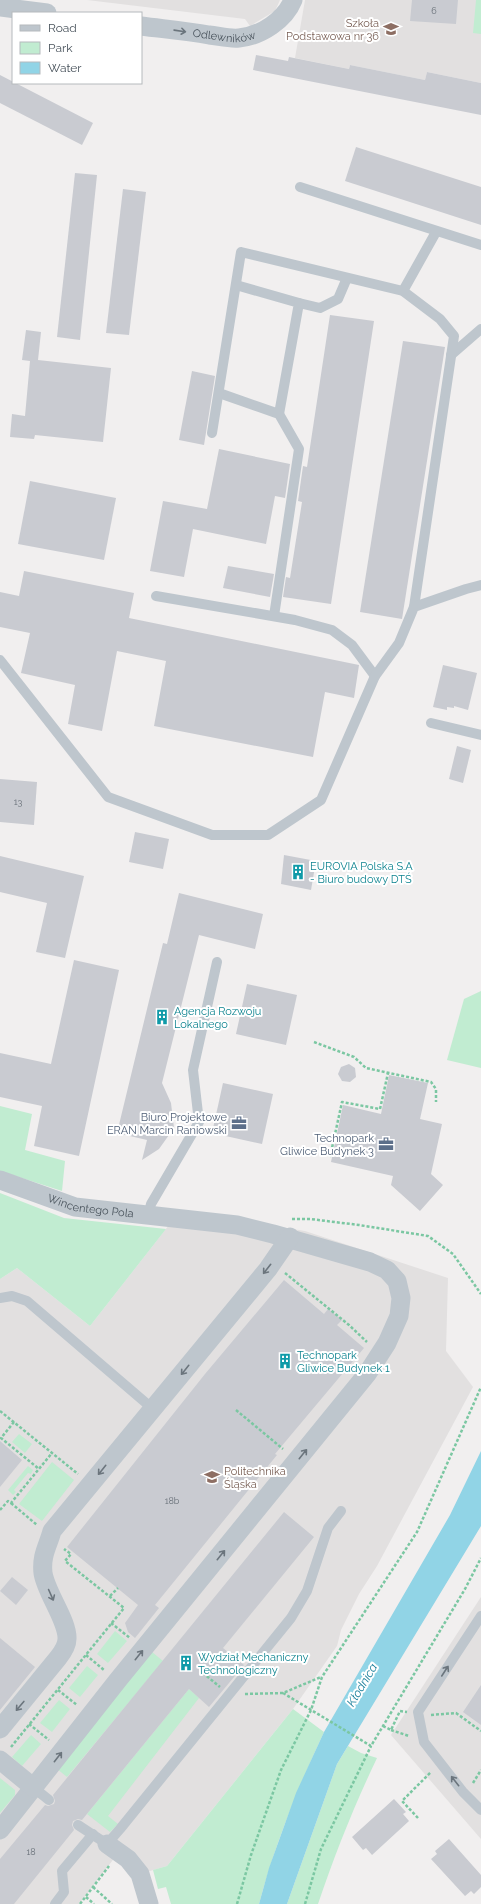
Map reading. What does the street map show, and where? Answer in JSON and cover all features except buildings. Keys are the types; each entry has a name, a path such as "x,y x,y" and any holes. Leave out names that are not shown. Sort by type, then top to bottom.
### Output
{"street":[{"name":"Odlewników","path":"142,26 232,38 249,37 262,31 279,19 288,9 293,0"},
{"path":"0,7 39,12"},
{"name":"Wincentego Pola","path":"0,1180 76,1207 184,1220 290,1228 387,1270 397,1281 401,1298 399,1316 383,1349 367,1374 118,1680 0,1830"},
{"path":"0,1730 58,1658 64,1649 67,1639 64,1627 45,1583 43,1571 46,1544 52,1531 268,1269 290,1228"},
{"path":"0,1760 34,1788"},
{"path":"100,1839 128,1859 140,1874 149,1904"}],"lane":[{"path":"300,187 436,232 481,245"},
{"path":"403,291 436,232"},
{"path":"0,660 108,797 212,835 268,836 321,800 375,676 399,643 414,607 454,336 440,319 403,291 241,252 212,433"},
{"path":"236,285 320,308 338,299 347,278"},
{"path":"274,616 299,449 279,414 299,303"},
{"path":"451,355 481,329"},
{"path":"219,393 279,414"},
{"path":"414,607 481,585"},
{"path":"156,596 274,616 332,630 352,645 375,676"},
{"path":"431,722 481,735"},
{"path":"148,1216 151,1204 199,1122 193,1070 217,962"},
{"path":"0,1298 12,1296 27,1301 153,1409"},
{"path":"55,1904 64,1892 62,1871 100,1839 291,1618 307,1591 328,1528 341,1511"},
{"path":"481,1616 418,1712 424,1742 463,1792 481,1810"},
{"path":"34,1788 49,1800"},
{"path":"78,1825 100,1839"}],"path":[{"path":"314,1042 354,1057 366,1068 431,1082 436,1089 436,1102"},
{"path":"330,1157 342,1102 380,1109 388,1073"},
{"path":"290,1228 324,1220 428,1236 453,1254 481,1294"},
{"path":"280,1271 326,1306 369,1344"},
{"path":"237,1904 251,1855 281,1770 311,1710 322,1677 417,1532 481,1387"},
{"path":"236,1410 297,1461"},
{"path":"0,1411 83,1479"},
{"path":"14,1422 1,1438 39,1469"},
{"path":"11,1503 52,1453"},
{"path":"0,1510 8,1501 42,1530"},
{"path":"305,1904 321,1849 371,1746 465,1589 481,1558"},
{"path":"110,1596 118,1588"},
{"path":"112,1623 144,1649"},
{"path":"86,1655 118,1680"},
{"path":"203,1673 223,1690"},
{"path":"244,1694 283,1693 322,1677"},
{"path":"58,1690 75,1703"},
{"path":"283,1693 371,1746"},
{"path":"391,1730 400,1711"},
{"path":"429,1715 456,1713 481,1731"},
{"path":"30,1724 47,1738"},
{"path":"383,1726 413,1738"},
{"path":"418,1818 402,1801 426,1777"},
{"path":"80,1904 104,1875"},
{"path":"93,1887 112,1904"},
{"path":"86,1897 94,1904"}],"shaded area":[{"path":"87,0 280,0 275,11 250,26 245,19"},
{"name":"Szkoła Podstawowa nr 36","path":"305,0 481,0 481,83 427,72 425,80 350,65 349,69 295,58"},
{"name":"Politechnika Śląska","path":"180,1211 305,1231 448,1278 446,1351 473,1387 377,1566 359,1594 341,1630 337,1646 293,1709 167,1866 140,1874 119,1852 79,1904 0,1904 0,1279 17,1268 90,1326"},
{"path":"481,1597 481,1839 391,1735"}],"green space":[{"path":"476,0 481,0 481,34 473,33"},
{"path":"481,991 481,1068 447,1060 464,999"},
{"path":"0,1106 32,1114 25,1150 65,1161 62,1191 0,1171"},
{"path":"0,1193 64,1218 166,1229 90,1326 17,1268 0,1279"},
{"path":"19,1434 32,1444 25,1453 12,1442"},
{"path":"52,1462 74,1480 42,1521 19,1504"},
{"path":"28,1466 33,1470 31,1474 28,1473 14,1490 16,1492 13,1495 8,1490"},
{"path":"115,1631 127,1641 108,1663 97,1654"},
{"path":"152,1652 163,1661 67,1777 56,1768"},
{"path":"87,1666 98,1675 80,1697 69,1688"},
{"path":"189,1689 199,1698 108,1816 118,1824 110,1832 87,1814"},
{"path":"59,1700 70,1709 52,1732 40,1723"},
{"path":"293,1709 324,1732 288,1816 272,1860 259,1904 171,1904 166,1887 158,1889 153,1870 167,1866"},
{"path":"31,1735 41,1744 22,1766 12,1757"},
{"path":"348,1746 361,1753 377,1758 345,1830 318,1904 287,1904 337,1764"},
{"path":"0,1778 15,1790 15,1795 0,1813"}],"water":[{"name":"Kłodnica","path":"481,1451 481,1526 337,1764 287,1904 259,1904 269,1868 296,1793 324,1732 450,1515"}],"place":[{"name":"Szkoła Podstawowa nr 36","path":"391,29"},
{"name":"EUROVIA Polska S.A - Biuro budowy DTŚ","path":"298,872"},
{"name":"Agencja Rozwoju Lokalnego","path":"162,1017"},
{"name":"Biuro Projektowe ERAN Marcin Raniowski","path":"239,1123"},
{"name":"Technopark Gliwice Budynek 3","path":"386,1144"},
{"name":"Technopark Gliwice Budynek 1","path":"285,1361"},
{"name":"Politechnika Śląska","path":"212,1477"},
{"name":"Wydział Mechaniczny Technologiczny","path":"186,1663"}]}
